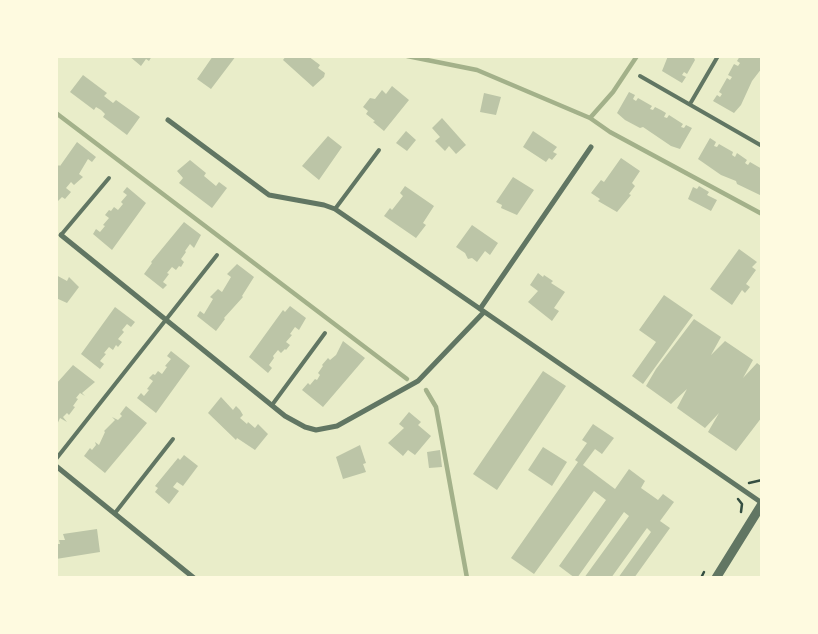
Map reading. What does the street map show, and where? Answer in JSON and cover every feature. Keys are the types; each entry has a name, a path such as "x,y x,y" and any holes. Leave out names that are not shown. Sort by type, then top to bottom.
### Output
{"street":[{"path":"168,120 269,195 324,205 335,209 762,504 716,578"},
{"path":"61,235 272,405 305,427 316,430 337,426 418,381 482,310 591,147"},
{"path":"56,466 194,578"}],"lane":[{"path":"690,104 718,56"},
{"path":"640,76 762,146"},
{"path":"335,209 379,150"},
{"path":"61,235 109,178"},
{"path":"56,459 217,255"},
{"path":"272,405 325,333"},
{"path":"115,513 173,439"}],"path":[{"path":"737,519 743,510 737,499 750,482 762,480"},
{"path":"701,578 706,569"}],"building":[{"path":"129,56 152,56 149,61 146,59 141,66"},
{"path":"213,56 236,56 211,89 197,79"},
{"path":"286,56 308,56 320,65 318,68 325,73 324,77 313,87 283,60"},
{"path":"668,56 693,56 695,60 687,74 684,72 682,75 686,77 682,83 662,71"},
{"path":"740,56 762,56 762,68 752,81 741,105 734,113 713,101 717,95 720,97 722,94 719,92 727,78 730,80 732,77 728,75 734,64 738,66 740,63 737,61"},
{"path":"83,75 107,93 104,96 113,103 116,100 140,117 127,135 103,117 105,114 101,110 96,107 94,110 70,92"},
{"path":"392,86 409,100 384,131 366,114 368,111 363,107 370,98 375,99 382,90 386,94"},
{"path":"629,92 635,95 633,99 636,101 638,98 652,106 650,109 653,110 655,107 666,113 664,117 667,118 669,115 683,124 681,127 684,128 686,125 692,128 680,149 671,146 643,127 640,128 625,120 617,113"},
{"path":"484,93 501,97 496,115 480,112"},
{"path":"442,118 466,145 456,154 449,146 445,151 435,141 440,137 432,128"},
{"path":"406,131 416,140 407,151 396,143"},
{"path":"533,131 557,147 553,152 557,154 552,160 549,158 546,162 523,147"},
{"path":"328,136 342,147 319,180 302,166"},
{"path":"710,138 716,142 714,146 717,147 719,144 733,152 732,155 735,157 737,153 747,160 745,163 748,165 750,162 762,169 762,196 721,175 698,159"},
{"path":"77,142 96,157 92,162 88,159 79,174 83,177 74,185 71,182 66,188 71,192 65,199 62,197 58,201 56,168 60,166"},
{"path":"621,158 640,171 632,183 635,186 629,194 631,195 617,212 598,201 600,199 591,193 601,180 604,182"},
{"path":"190,160 206,173 204,176 216,186 219,182 227,188 212,208 179,183 183,178 177,171"},
{"path":"513,177 534,190 517,215 501,208 502,205 496,202"},
{"path":"405,186 434,206 423,223 426,225 416,238 384,216 390,208 392,210 403,196 400,193"},
{"path":"699,186 709,192 707,195 717,200 711,211 688,199 693,187 697,189"},
{"path":"127,187 146,203 112,250 93,234 96,229 100,232 105,226 103,225 109,218 105,215 109,210 111,211 114,207 118,210 123,204 121,202 127,195 123,192"},
{"path":"184,222 201,235 194,248 190,244 185,251 181,259 184,262 181,267 179,266 176,270 172,267 167,273 169,274 163,282 167,285 163,289 144,274 151,262"},
{"path":"472,225 498,243 490,255 485,251 477,262 472,258 468,259 465,253 456,247"},
{"path":"739,249 757,262 752,267 756,270 746,284 750,287 745,293 742,290 732,305 710,289"},
{"path":"237,264 254,277 243,297 224,318 216,331 197,316 200,311 204,314 213,299 210,297 218,289 222,292 231,277 227,274"},
{"path":"538,273 553,281 551,283 565,292 554,308 559,311 552,321 528,302 538,291 530,285"},
{"path":"56,275 67,281 69,277 79,287 67,303 56,298"},
{"path":"664,295 693,315 643,384 632,376 656,342 639,330"},
{"path":"290,306 306,318 299,330 295,327 290,334 292,335 286,342 290,345 286,350 281,353 278,350 273,356 274,358 269,365 272,368 268,373 249,357 283,310 285,312"},
{"path":"115,307 135,322 131,327 127,324 122,330 124,332 118,339 122,342 118,347 116,345 113,350 109,347 104,353 106,354 100,361 104,364 100,369 81,354"},
{"path":"694,319 721,337 711,355 725,341 753,360 743,378 757,363 762,367 762,417 736,451 708,432 719,413 705,428 677,408 687,389 671,404 646,386 656,369"},
{"path":"343,341 365,358 323,407 302,390 308,383 310,385 315,379 317,380 322,365 328,358 330,360 336,355"},
{"path":"171,351 190,366 156,413 137,398 141,393 144,396 149,390 147,389 153,381 149,378 153,374 155,375 158,371 162,374 167,367 165,366 171,359 167,356"},
{"path":"73,365 95,382 82,393 85,396 80,393 76,398 78,399 73,406 75,407 69,415 67,413 63,417 67,422 60,418 56,427 56,384"},
{"path":"543,371 566,386 497,490 473,474"},
{"path":"221,397 233,410 236,406 240,410 243,415 240,418 247,424 248,422 255,428 258,424 268,434 255,450 237,438 236,440 208,413"},
{"path":"126,406 147,423 105,473 84,456 90,448 92,450 96,445 95,442 99,445 104,431 115,420 112,417 118,420"},
{"path":"409,412 421,422 418,425 431,436 415,455 408,450 403,456 388,443 404,428 399,424"},
{"path":"593,424 614,438 602,454 595,449 583,465 615,489 629,469 645,481 641,488 658,500 663,494 674,502 660,521 670,528 634,578 618,578 651,532 647,528 611,578 584,578 629,516 624,512 577,578 575,578 559,566 606,500 594,491 534,574 511,558 578,462 575,460 587,443 582,440"},
{"path":"360,445 366,463 363,464 366,472 343,479 336,457"},
{"path":"543,447 567,462 552,486 528,470"},
{"path":"440,450 442,467 429,468 427,452"},
{"path":"184,455 198,466 183,486 177,482 173,487 179,491 169,504 155,492 158,488 155,486 178,458 180,460"},
{"path":"97,529 100,552 56,559 56,544 60,544 59,540 65,540 63,534"}],"waterway":[{"path":"407,56 477,70 590,118 610,132 762,214"},
{"path":"590,118 613,92 637,56"},
{"path":"56,113 407,379"},
{"path":"426,390 436,407 467,578"}]}
